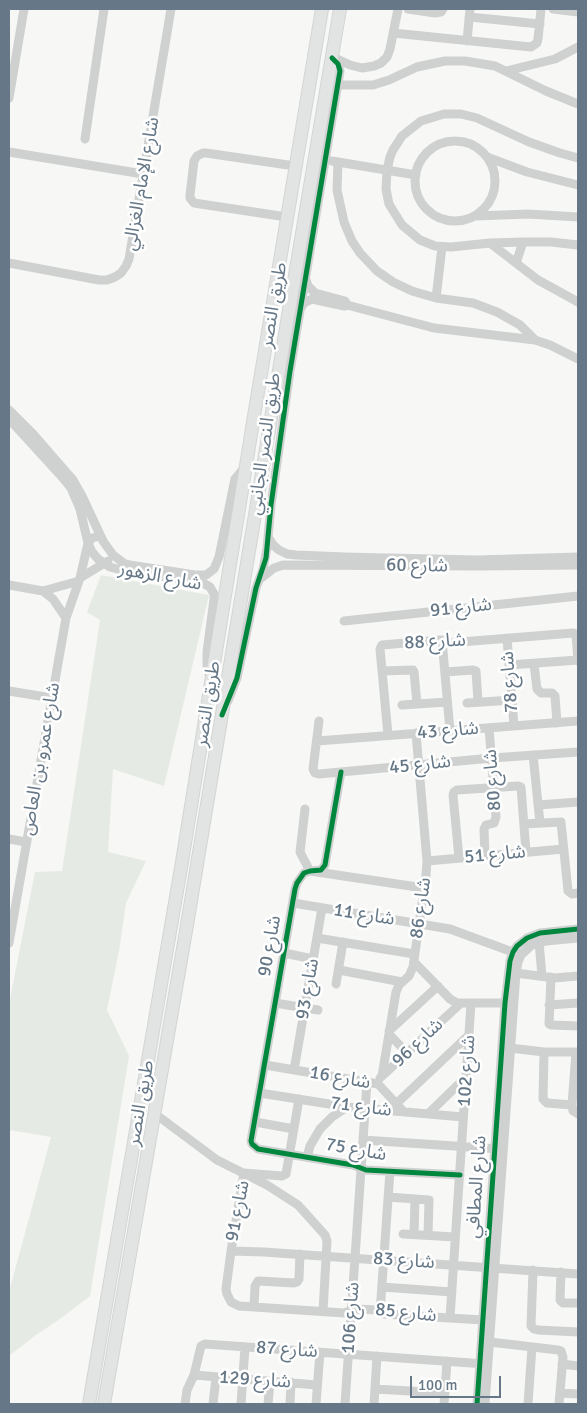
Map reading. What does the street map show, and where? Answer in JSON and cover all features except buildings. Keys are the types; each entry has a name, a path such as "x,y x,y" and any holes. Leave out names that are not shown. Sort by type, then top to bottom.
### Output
{"highway":[{"name":"طريق النصر","path":"89,1404 185,844 322,9"},
{"name":"طريق النصر","path":"104,1404 222,715 285,370 340,9"},
{"path":"315,54 332,58"},
{"path":"170,927 177,933 186,931"},
{"path":"167,945 176,943 180,944 183,948"},
{"path":"108,1291 122,1294"}],"street":[{"path":"9,98 24,9"},
{"path":"85,139 104,9"},
{"name":"شارع الإمام الغزالي","path":"9,263 99,280 107,280 122,273 129,259 171,9"},
{"path":"332,58 362,68 381,63 387,57 390,49 398,9"},
{"path":"408,9 438,13 443,9"},
{"path":"393,33 531,47 537,43 541,9"},
{"path":"553,9 578,12"},
{"path":"467,41 470,13 540,24"},
{"path":"506,71 554,58 576,49"},
{"name":"طريق النصر الجانبي","path":"222,715 237,678 256,588 266,558 285,370 301,308 338,85 340,68 332,58"},
{"path":"338,85 373,85 417,67 455,60 485,64 506,71 546,91 578,104"},
{"path":"578,158 529,142 477,118 461,114 444,114 421,121 402,136 393,150 386,170 387,197 397,218 407,231 420,240 435,246 523,242 551,242 578,245"},
{"path":"487,157 494,174 495,186 488,204 479,213 463,220 452,221 440,218 430,212 419,198 416,176 423,158 442,144 455,142 467,144 478,149 487,157 527,172 578,185"},
{"path":"9,152 143,174"},
{"path":"287,217 194,203 190,195 194,161 200,154 206,152 295,166"},
{"path":"326,160 416,176"},
{"path":"338,162 337,190 348,232 360,252 378,271 393,282 412,291 436,298 463,301 491,310 520,325 535,340"},
{"path":"474,216 528,214 578,217"},
{"path":"516,263 523,242"},
{"path":"490,243 545,284 578,302"},
{"path":"436,298 442,247"},
{"path":"306,280 315,297 345,306 446,330 535,340 578,359"},
{"path":"301,308 307,301 315,297"},
{"name":"شارع الزهور","path":"9,410 33,434 73,480 100,536 113,555 125,564 196,575 206,574 214,569 220,557 236,479 246,466"},
{"name":"شارع الزهور","path":"9,418 71,488 80,509 88,543 92,552 104,563 121,570 203,583 210,587 214,598 207,652 207,665 211,679"},
{"path":"88,543 92,538 100,536"},
{"name":"شارع 60","path":"268,538 279,550 287,554 345,561"},
{"name":"شارع عمرو بن العاص","path":"9,943 66,618 79,580 88,543"},
{"path":"9,585 43,591 79,580 113,555"},
{"name":"شارع 60","path":"500,563 578,558"},
{"name":"شارع 60","path":"260,579 274,568 283,565 345,561 578,565"},
{"path":"43,591 53,599 66,618"},
{"name":"شارع 91","path":"344,621 578,596"},
{"name":"شارع 88","path":"388,735 380,649 382,645 573,633 577,635"},
{"path":"509,666 578,661 577,635"},
{"name":"شارع 78","path":"507,638 514,726"},
{"path":"442,640 450,731"},
{"path":"534,664 537,689 542,693 552,693 555,696 557,722"},
{"path":"382,671 413,670 417,704"},
{"path":"445,672 476,671 478,702"},
{"path":"9,691 52,698"},
{"path":"467,703 512,700"},
{"path":"402,705 447,702"},
{"name":"شارع 45","path":"319,721 313,768 315,773 320,774 578,752"},
{"name":"شارع 43","path":"317,741 578,721"},
{"name":"شارع 80","path":"486,856 484,829 486,825 494,823 496,819 489,728"},
{"name":"شارع 86","path":"382,1076 396,992 402,982 410,976 414,967 427,862 416,733"},
{"path":"533,755 540,823"},
{"name":"شارع 90","path":"251,1141 297,883 300,878 310,871 321,870 325,865 341,772"},
{"path":"459,858 454,792 457,790 521,787 526,852"},
{"path":"538,805 578,802"},
{"path":"305,809 300,852 310,871 424,888"},
{"path":"524,824 561,822 568,891 572,894 578,893"},
{"path":"9,840 26,842"},
{"name":"شارع 51","path":"427,862 564,849"},
{"name":"شارع 11","path":"293,903 454,930 517,953"},
{"name":"شارع 93","path":"294,1070 322,908"},
{"path":"578,929 534,935 521,942 517,953 518,962 512,973 546,977 578,976"},
{"path":"317,938 414,958 450,999 461,1003 505,1003"},
{"path":"517,953 539,942 578,938"},
{"path":"336,984 343,942"},
{"path":"539,942 546,977 549,1023 550,1025 578,1026"},
{"path":"284,953 313,958"},
{"path":"339,970 402,982"},
{"name":"شارع المطافي","path":"477,1404 490,1342 491,1267 499,1149 505,1003 512,973"},
{"name":"شارع المطافي","path":"499,1149 510,1048 512,973"},
{"path":"407,1053 389,1032 438,986"},
{"path":"549,1005 578,1002"},
{"path":"275,1003 318,1010"},
{"name":"شارع 96","path":"371,1083 382,1076 461,1003"},
{"name":"شارع 102","path":"450,1318 471,1003"},
{"path":"396,1104 469,1035"},
{"path":"510,1048 544,1052 577,1052 572,1105 573,1111 578,1114"},
{"path":"544,1052 542,1099 547,1103 572,1105"},
{"name":"شارع 16","path":"265,1065 379,1084 404,1112"},
{"path":"428,1114 466,1077"},
{"name":"شارع 106","path":"345,1404 363,1140 371,1083"},
{"name":"شارع 71","path":"260,1093 348,1107 464,1117"},
{"path":"290,1154 299,1099"},
{"path":"307,1157 310,1146 320,1129 332,1117 348,1107"},
{"path":"154,1113 225,1166 267,1185 298,1205 325,1235 327,1256 323,1311"},
{"path":"255,1122 294,1129"},
{"path":"363,1140 499,1149"},
{"name":"شارع 75","path":"251,1141 258,1149 353,1165 366,1170 460,1175"},
{"name":"شارع 91","path":"240,1306 231,1302 226,1294 230,1251 244,1173 285,1175 288,1172 290,1154"},
{"path":"380,1312 390,1171"},
{"path":"388,1198 427,1199 429,1201 428,1235"},
{"path":"414,1234 416,1199"},
{"path":"404,1234 455,1236"},
{"name":"شارع 83","path":"230,1251 453,1264 578,1274"},
{"path":"254,1306 255,1284 258,1281 298,1282 300,1254"},
{"name":"شارع المطافي","path":"485,1404 484,1320 491,1267"},
{"path":"533,1270 531,1326 538,1330 578,1332"},
{"path":"561,1272 560,1300 563,1303 578,1303"},
{"path":"382,1287 452,1292"},
{"name":"شارع 85","path":"240,1306 344,1313 356,1309 378,1310 384,1314 484,1320"},
{"path":"490,1342 561,1351 559,1404"},
{"name":"شارع 87","path":"194,1375 201,1346 205,1344 484,1364"},
{"path":"241,1404 245,1347"},
{"path":"528,1404 532,1347"},
{"path":"316,1404 320,1352"},
{"path":"374,1404 377,1356"},
{"path":"444,1404 447,1361"},
{"path":"562,1361 578,1366"},
{"path":"185,1404 188,1387 194,1375"},
{"name":"شارع 129","path":"194,1375 317,1385"},
{"path":"213,1404 216,1378"},
{"path":"268,1404 270,1381"},
{"path":"290,1404 291,1382"},
{"path":"375,1389 444,1392"},
{"path":"560,1393 578,1394"}],"shaded area":[{"path":"101,575 209,595 164,786 113,769 108,852 146,861 126,903 107,1010 129,1056 90,1296 9,1356 9,1292 51,1137 9,1130 9,1004 35,872 62,871 100,620 87,612"}],"cycle path":[{"path":"222,715 237,678 256,588 266,558 271,505 290,371 340,71 338,64 332,58"},
{"path":"341,772 325,865 321,870 304,873 295,889 251,1141 258,1149 353,1165 366,1170 460,1175"},
{"path":"477,1404 505,1003 510,961 517,946 527,938 540,933 578,929"}]}
